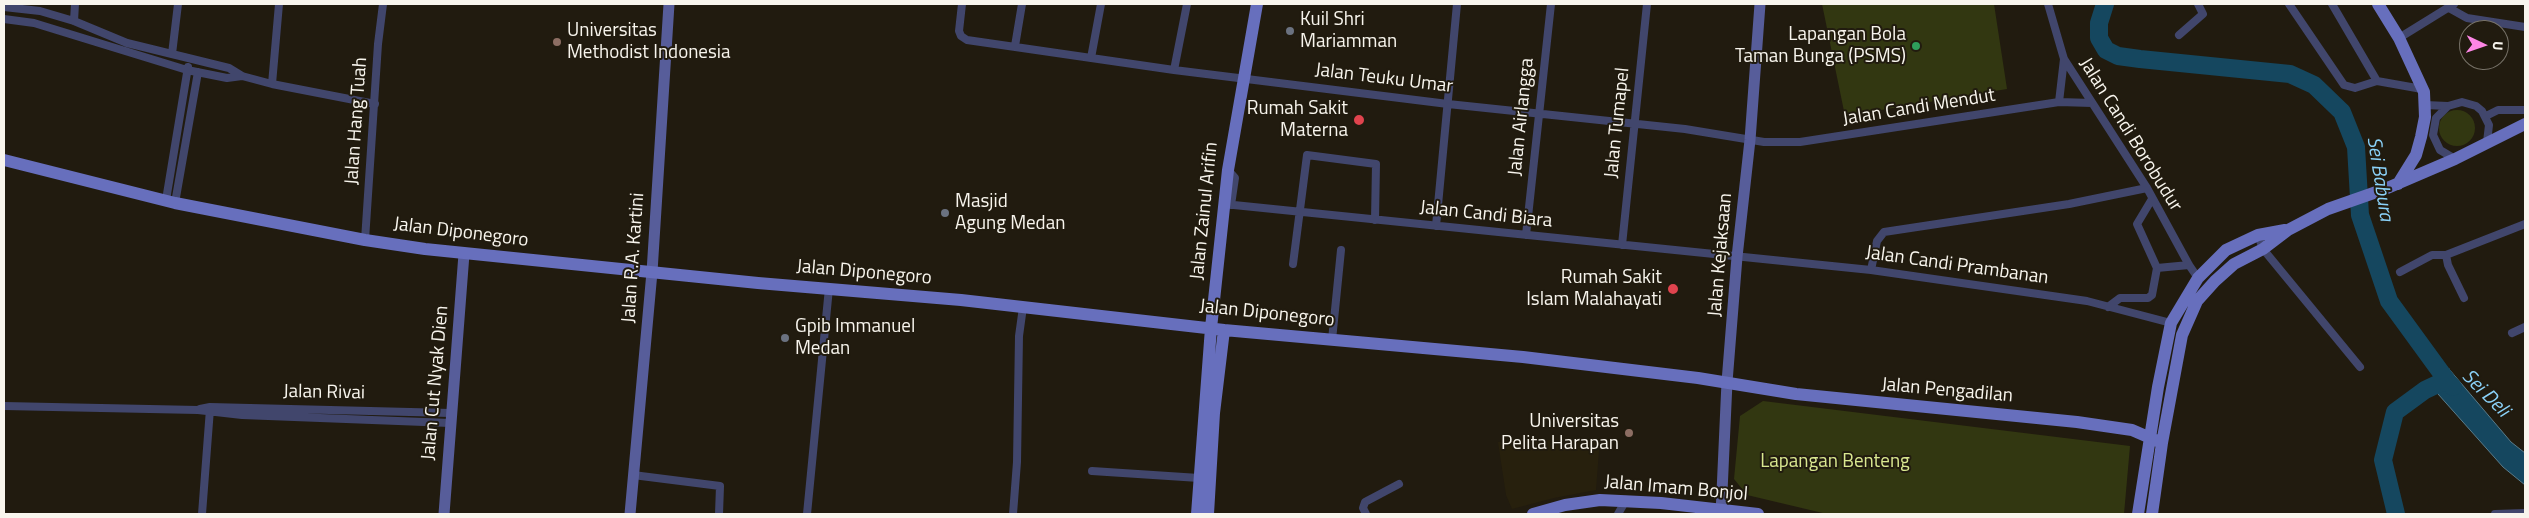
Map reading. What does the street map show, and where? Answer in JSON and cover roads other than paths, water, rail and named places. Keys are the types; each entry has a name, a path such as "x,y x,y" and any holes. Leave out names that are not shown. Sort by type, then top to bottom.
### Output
{"main road":[{"name":"Jalan Zainul Arifin","path":"1208,514 1203,501 1199,478 1211,328 1228,205 1228,170 1257,4"},
{"path":"2378,4 2399,38 2422,89 2425,105 2421,137 2416,155 2398,184"},
{"path":"2152,514 2162,443 2182,335 2197,301 2215,281 2234,264 2263,249 2288,230 2328,209 2398,184 2455,159 2525,124"},
{"name":"Jalan Diponegoro","path":"4,160 170,202 365,240 464,254 1023,307 1224,330 1523,358 1727,382"},
{"path":"2138,514 2149,437 2171,323 2198,278 2226,250 2258,235 2288,230"},
{"name":"Jalan Zainul Arifin","path":"1197,514 1203,501 1224,330"},
{"name":"Jalan Pengadilan","path":"1727,382 1796,394 2077,422 2132,430 2162,443"},
{"name":"Jalan Imam Bonjol","path":"1533,514 1565,505 1600,500 1626,500 1721,512 1758,514"}],"street":[{"path":"75,4 74,21 78,36"},
{"path":"172,54 178,4"},
{"path":"272,84 279,4"},
{"name":"Jalan Hang Tuah","path":"365,240 383,4"},
{"name":"Jalan R.A. Kartini","path":"630,514 652,272 669,4"},
{"name":"Jalan Teuku Umar","path":"962,4 959,31 961,36 967,40 1174,70 1244,77 1448,104 1635,124 1750,140"},
{"path":"1015,46 1022,4"},
{"path":"1091,58 1101,4"},
{"path":"1174,70 1187,4"},
{"path":"1436,226 1457,4"},
{"name":"Jalan Airlangga","path":"1526,234 1551,4"},
{"name":"Jalan Tumapel","path":"1622,245 1647,4"},
{"name":"Jalan Kejaksaan","path":"1721,512 1727,382 1737,257 1750,140 1760,4"},
{"name":"Jalan Candi Borobudur","path":"2048,4 2064,59 2147,188 2198,278"},
{"path":"2179,35 2203,14 2198,4"},
{"path":"2288,4 2344,85 2355,88 2377,81 2422,89"},
{"path":"2332,4 2377,81"},
{"path":"2399,38 2452,6 2467,18 2525,27"},
{"path":"4,7 40,11 74,21 128,43 228,68 242,76 272,84 375,104"},
{"path":"4,19 34,23 64,31 187,70 227,78 242,76"},
{"path":"64,31 74,21"},
{"path":"170,202 190,58"},
{"path":"2059,102 2064,59"},
{"path":"170,202 198,72"},
{"name":"Jalan Candi Mendut","path":"1750,140 1800,142 2059,102 2092,103"},
{"path":"2425,105 2448,106 2462,102 2469,103 2486,116 2490,134 2487,142"},
{"path":"2448,106 2436,118 2433,135 2440,150 2455,159"},
{"path":"2486,116 2498,110 2525,110"},
{"path":"1293,264 1305,160 1309,154 1376,164 1375,220"},
{"path":"1871,270 1877,241 1884,232 2069,204 2147,188"},
{"path":"2108,307 2120,298 2148,298 2152,295 2157,268 2137,224 2152,199"},
{"name":"Jalan Candi Biara","path":"1228,205 1737,257"},
{"path":"2400,272 2432,255 2446,256 2525,224"},
{"path":"2258,235 2263,249 2360,367"},
{"path":"1332,340 1340,250"},
{"name":"Jalan Cut Nyak Dien","path":"444,514 464,254"},
{"path":"2446,256 2448,265 2464,298"},
{"name":"Jalan Candi Prambanan","path":"1737,257 1871,270 2070,298 2171,323"},
{"path":"2157,268 2189,265"},
{"path":"807,514 829,288"},
{"path":"1013,514 1017,462 1019,336 1023,307"},
{"path":"2512,333 2525,327"},
{"name":"Jalan Rivai","path":"4,406 210,410 450,418"},
{"path":"202,514 210,410"},
{"path":"1092,471 1199,478"},
{"path":"633,475 720,486 719,514"},
{"path":"1366,514 1363,508 1365,502 1399,484"},
{"path":"1618,514 1626,500"},
{"path":"2495,514 2525,513"}],"water":[{"path":"2449,369 2511,442 2525,453 2525,485 2503,467 2430,385"}],"waterway":[{"name":"Sei Babura","path":"2105,4 2099,23 2099,38 2106,50 2118,56 2290,74 2314,85 2342,112 2356,147 2360,215 2389,301 2448,382"},
{"name":"Sei Deli","path":"2396,514 2383,460 2395,412 2425,390 2442,382 2448,382 2453,387"}],"place":[{"name":"Kuil Shri Mariamman","path":"1290,31"},
{"name":"Universitas Methodist Indonesia","path":"557,42"},
{"name":"Lapangan Bola Taman Bunga (PSMS)","path":"1916,46"},
{"name":"Rumah Sakit Materna","path":"1359,120"},
{"name":"Masjid Agung Medan","path":"945,213"},
{"name":"Rumah Sakit Islam Malahayati","path":"1673,289"},
{"name":"Gpib Immanuel Medan","path":"785,338"},
{"name":"Universitas Pelita Harapan","path":"1629,433"}],"park label":[{"name":"Lapangan Benteng","path":"1835,462"}]}
